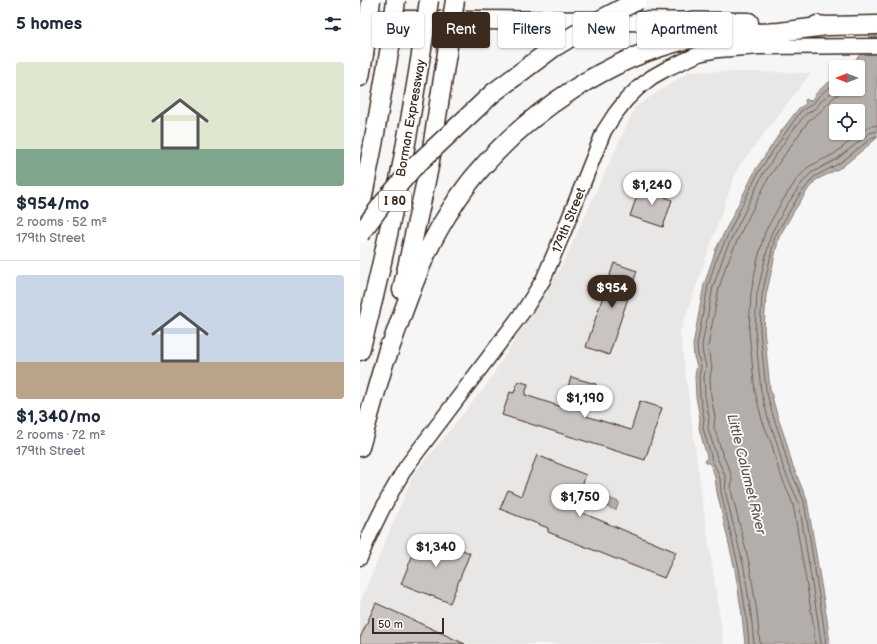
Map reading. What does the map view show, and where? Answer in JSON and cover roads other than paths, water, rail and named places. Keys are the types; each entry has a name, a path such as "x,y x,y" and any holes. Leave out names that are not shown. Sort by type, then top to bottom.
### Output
{"highway":[{"path":"360,77 371,0"},
{"name":"I 80","path":"360,211 390,47 396,0"},
{"name":"Borman Expressway","path":"360,351 394,206 413,104 429,0"},
{"path":"387,357 428,167 455,0"},
{"path":"360,234 383,202 413,168 492,93 527,66 565,40 638,0"},
{"path":"360,20 790,22 827,26"},
{"path":"360,447 387,357 428,249 452,209 478,171 516,133 551,104 596,76 640,54 686,40 729,34 780,32 827,26 871,25"}],"street":[{"name":"179th Street","path":"360,558 376,522 406,467 525,309 543,280 604,131 614,114 626,100 652,77 699,54 740,48 877,46"}],"water":[{"name":"Little Calumet River","path":"877,23 877,138 842,167 816,180 794,211 779,237 766,295 764,329 770,389 792,464 807,500 830,644 745,644 735,570 714,474 709,463 706,463 705,460 707,457 699,428 700,418 696,397 695,376 697,366 694,357 693,345 704,285 716,249 756,169 782,130 799,108 806,104 805,100 812,100 816,93 829,83 829,96 865,96 865,60 855,60 859,56"},
{"path":"604,496 619,502 616,510 601,505"}]}
